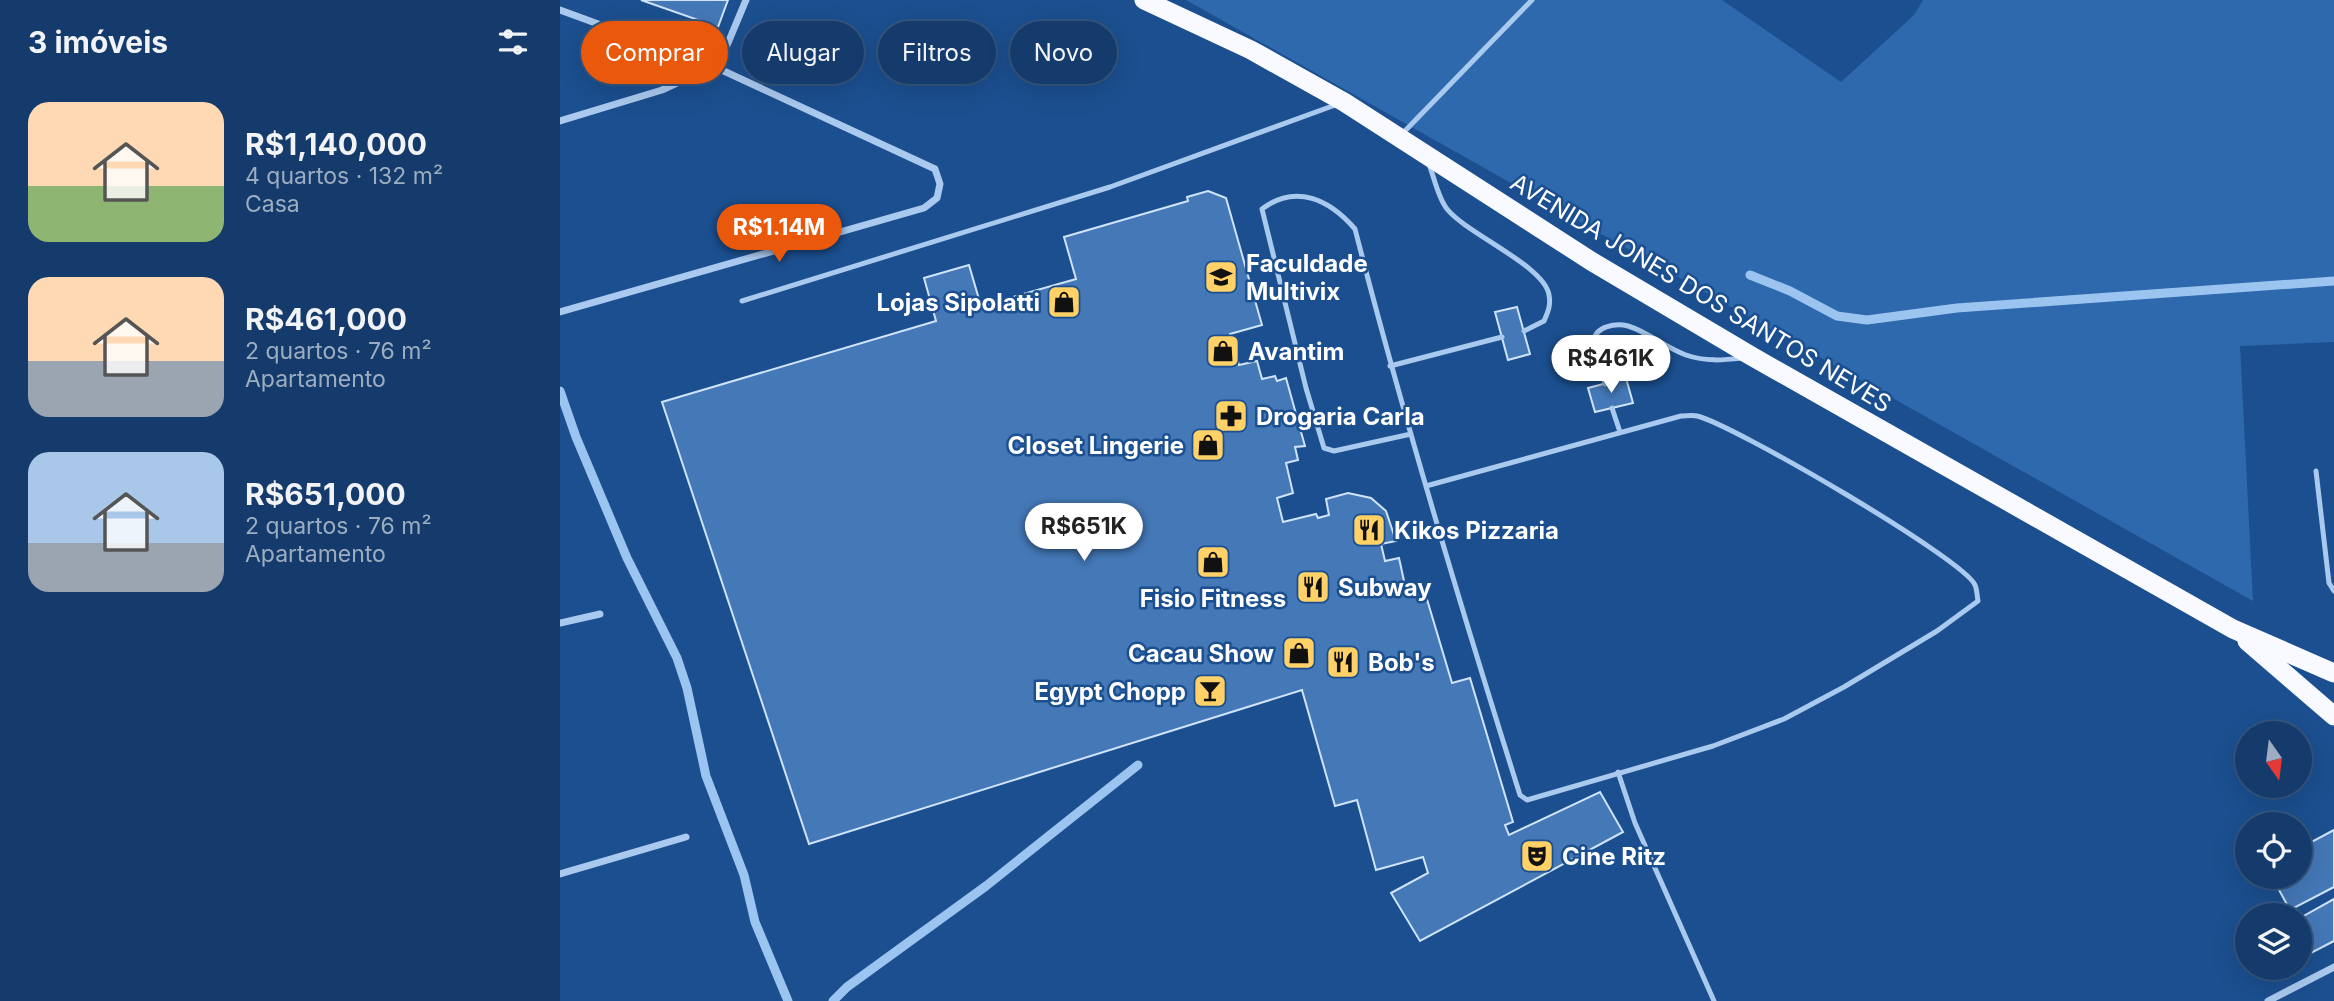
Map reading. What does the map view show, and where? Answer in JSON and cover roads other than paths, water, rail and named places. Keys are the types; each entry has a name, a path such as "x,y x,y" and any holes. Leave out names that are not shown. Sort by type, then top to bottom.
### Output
{"highway":[{"name":"AVENIDA JONES DOS SANTOS NEVES","path":"1144,0 1251,50 1344,102 1591,261 1753,357 2233,629 2334,673"},
{"name":"AVENIDA JONES DOS SANTOS NEVES","path":"2233,629 2334,716"}],"street":[{"path":"728,43 746,0"},
{"path":"560,10 590,21"},
{"path":"560,312 924,208 937,198 940,184 935,169 728,73"},
{"path":"560,121 675,84"},
{"path":"560,623 600,614"},
{"path":"560,874 686,837"},
{"path":"2268,1001 2334,967"}],"lane":[{"path":"1398,137 1532,0"},
{"path":"742,301 1110,187 1344,102"},
{"path":"1425,153 1445,207 1460,222 1541,278 1549,292 1549,309 1544,321 1524,331"},
{"path":"1411,434 1340,450 1328,451 1324,448 1306,388 1262,209 1270,203 1293,197 1321,200 1344,216 1355,229 1390,366 1411,434 1462,613 1523,799 1530,800 1713,746 1784,719 1844,687 1937,631 1978,601 1975,584 1928,545 1773,452 1697,416 1681,416 1426,486"},
{"path":"1605,384 1594,341 1603,328 1615,325 1628,326 1685,355 1708,361 1753,357"},
{"path":"1390,366 1502,337"},
{"path":"1612,408 1620,432"},
{"path":"2316,471 2329,583 2334,591"},
{"path":"1618,772 1635,823 1714,1001"}],"waterway":[{"path":"1750,275 1790,291 1837,316 1867,320 1957,308 2334,281"},
{"path":"560,391 576,437 627,558 677,658 687,688 706,776 744,875 755,922 788,1001"},
{"path":"833,1001 847,987 986,886 1138,765"}],"place":[{"name":"Faculdade Multivix","path":"1221,277"},
{"name":"Lojas Sipolatti","path":"1064,302"},
{"name":"Avantim","path":"1223,351"},
{"name":"Drogaria Carla","path":"1231,416"},
{"name":"Closet Lingerie","path":"1208,445"},
{"name":"Kikos Pizzaria","path":"1369,530"},
{"name":"Fisio Fitness","path":"1213,562"},
{"name":"Subway","path":"1313,587"},
{"name":"Cacau Show","path":"1299,653"},
{"name":"Bob's","path":"1343,662"},
{"name":"Egypt Chopp","path":"1210,691"},
{"name":"Cine Ritz","path":"1537,856"}]}
